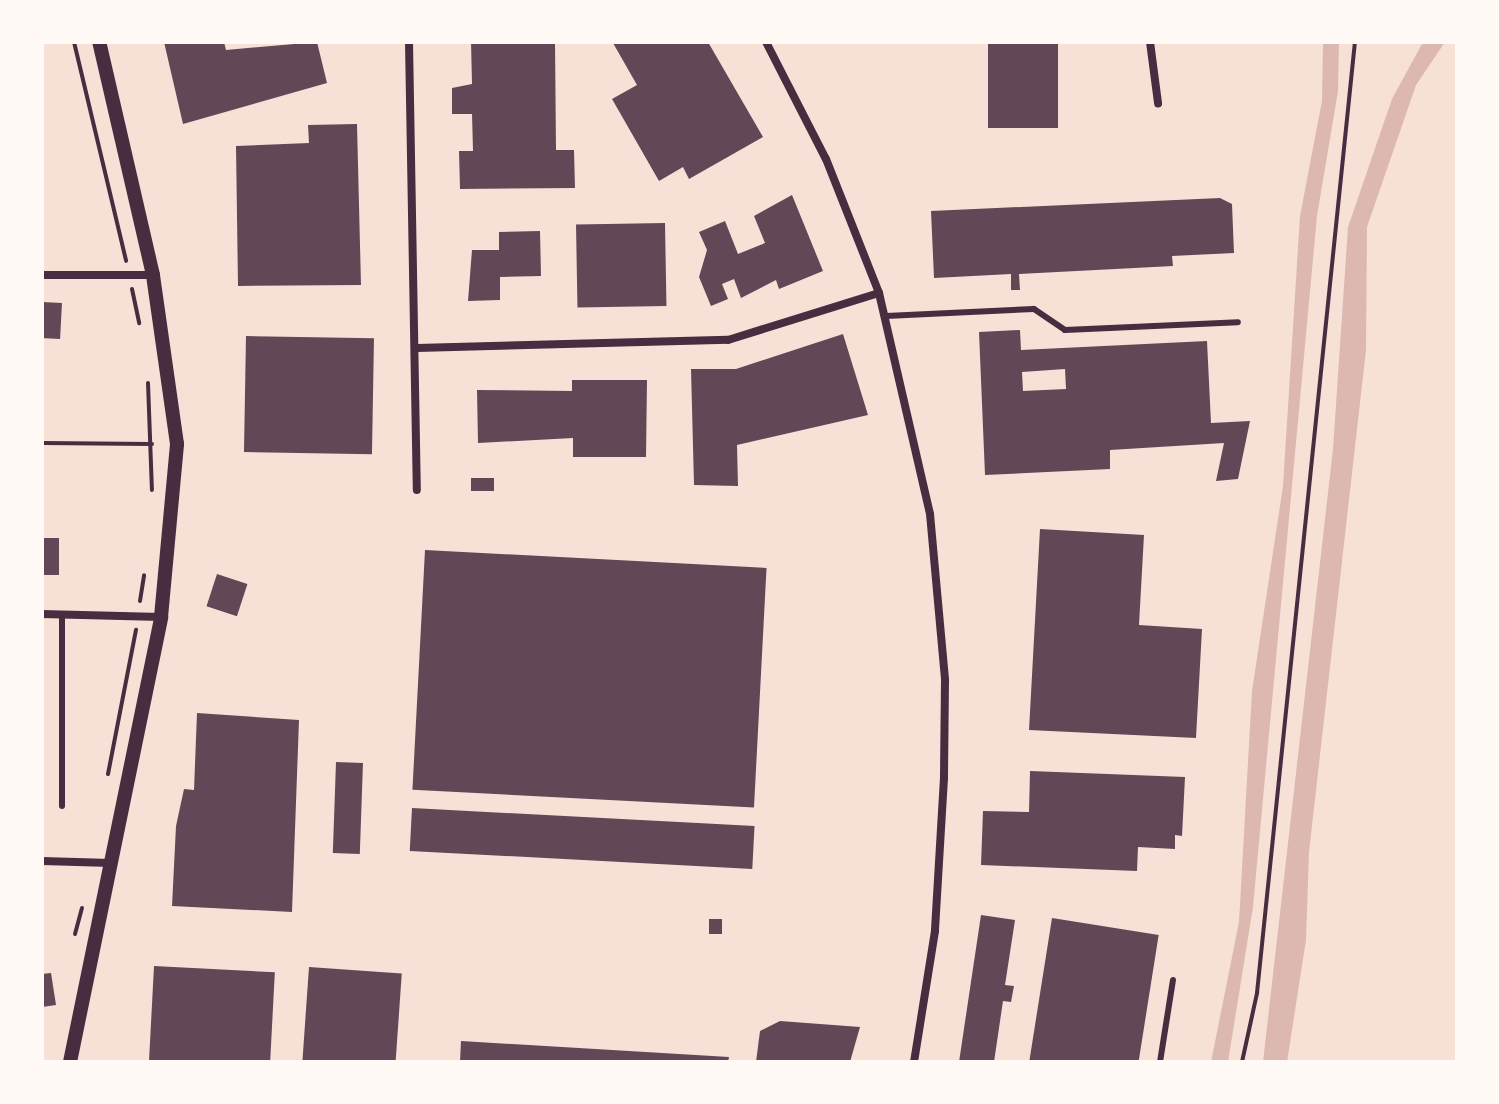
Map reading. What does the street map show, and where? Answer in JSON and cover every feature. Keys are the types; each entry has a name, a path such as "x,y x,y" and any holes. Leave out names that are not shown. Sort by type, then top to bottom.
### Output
{"street":[{"path":"70,1062 161,617 177,444 153,275 99,42"},
{"path":"409,42 417,348 417,490"},
{"path":"766,42 831,170 879,293 926,490 945,680 938,899 914,1062"},
{"path":"1150,42 1158,103"},
{"path":"42,275 153,275"},
{"path":"417,348 728,340 879,293"},
{"path":"42,614 161,617"},
{"path":"42,861 111,863"}],"lane":[{"path":"886,316 1034,309 1065,330 1238,322"},
{"path":"62,615 62,806"},
{"path":"1160,1062 1173,980"}],"path":[{"path":"74,42 140,329"},
{"path":"1242,1062 1259,978 1355,42"},
{"path":"146,373 152,444 152,496"},
{"path":"42,443 152,444"},
{"path":"105,790 146,560"}],"shaded area":[{"path":"1323,42 1339,42 1338,91 1317,216 1253,907 1228,1062 1211,1062 1239,922 1252,691 1283,486 1300,216 1322,101"},
{"path":"1423,42 1445,42 1416,85 1367,227 1366,350 1309,852 1306,940 1287,1062 1263,1062 1333,449 1348,227 1392,99"}],"building":[{"path":"164,42 224,42 226,50 317,42 327,83 183,124"},
{"path":"471,42 555,42 556,150 574,150 575,188 460,189 459,151 473,151 472,114 452,114 452,88 472,84"},
{"path":"708,42 763,137 689,179 683,167 659,181 612,99 637,85 613,43"},
{"path":"988,42 1058,42 1058,128 988,128"},
{"path":"357,124 361,285 238,286 236,146 309,143 308,125"},
{"path":"792,195 823,271 779,289 776,280 741,298 734,279 722,284 728,299 711,306 699,277 707,250 699,232 725,221 738,254 765,243 754,216"},
{"path":"1220,198 1232,204 1234,253 1172,256 1173,266 1019,274 1020,290 1011,290 1011,274 934,278 931,211"},
{"path":"665,223 666,306 577,308 576,225"},
{"path":"540,231 541,276 500,277 500,300 468,301 472,250 499,250 499,232"},
{"path":"42,302 62,303 60,339 42,338"},
{"path":"1020,330 1021,350 1207,341 1211,423 1250,421 1238,479 1216,481 1224,443 1110,450 1110,469 985,475 979,332","holes":["1065,369 1066,389 1023,391 1022,372"]},
{"path":"843,334 868,415 737,445 738,486 694,485 691,369 736,369"},
{"path":"246,336 374,338 372,454 244,452"},
{"path":"572,380 647,380 646,457 573,457 573,438 478,443 477,390 572,391"},
{"path":"471,478 494,478 494,491 471,491"},
{"path":"1040,529 1144,535 1139,625 1202,629 1196,738 1029,730"},
{"path":"42,538 59,538 59,575 42,575"},
{"path":"425,550 767,568 754,808 412,790"},
{"path":"217,574 247,584 237,616 206,606"},
{"path":"197,713 299,720 292,912 172,906 176,826 184,789 194,790"},
{"path":"336,762 363,763 360,854 333,853"},
{"path":"1030,771 1185,777 1182,836 1175,835 1175,849 1138,847 1137,871 981,865 983,811 1029,812"},
{"path":"412,808 755,826 752,869 410,851"},
{"path":"981,915 1015,920 1005,985 1014,986 1011,1002 1003,1001 994,1062 959,1062"},
{"path":"1052,918 1159,935 1139,1062 1029,1062"},
{"path":"709,919 722,919 722,934 709,934"},
{"path":"154,966 275,972 270,1062 149,1062"},
{"path":"309,967 402,973 396,1062 302,1062"},
{"path":"51,973 56,1005 42,1007 42,974"},
{"path":"780,1021 860,1027 850,1062 756,1062 760,1031"},
{"path":"461,1041 729,1057 728,1062 460,1062"}]}
